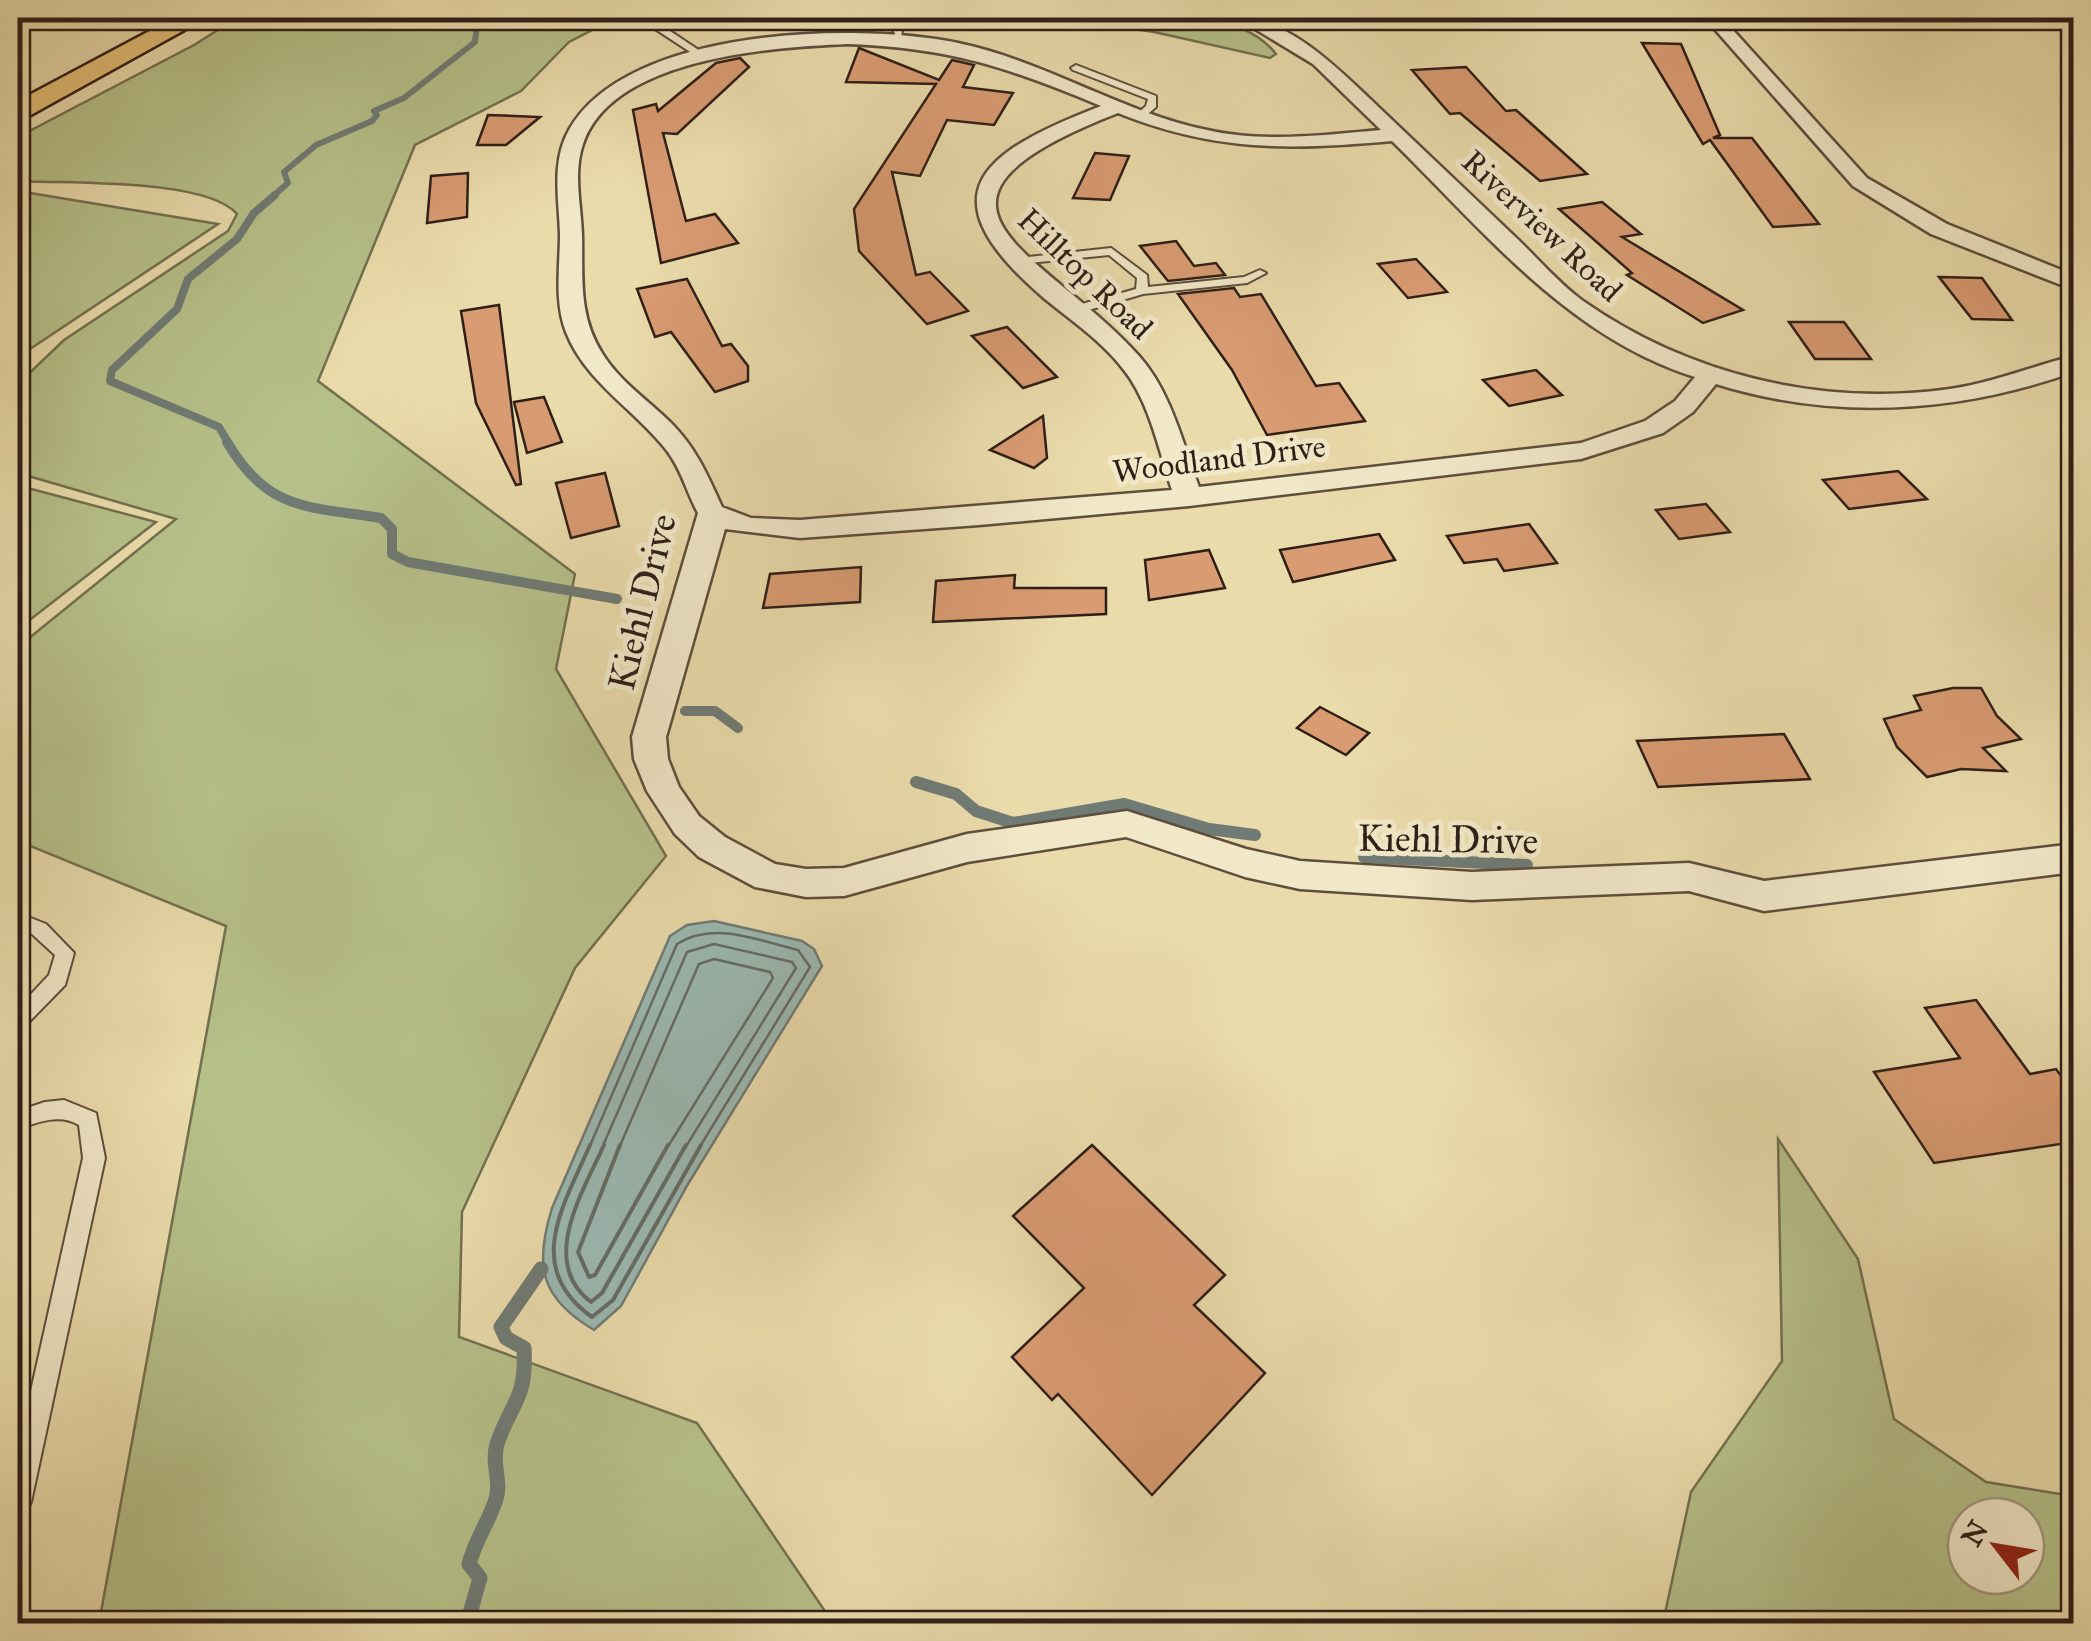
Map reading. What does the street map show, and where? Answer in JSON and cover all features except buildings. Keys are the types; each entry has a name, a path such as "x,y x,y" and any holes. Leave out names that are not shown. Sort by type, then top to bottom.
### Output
{"main road":[{"path":"18,114 193,18"}],"street":[{"name":"Riverview Road","path":"1245,18 1294,42 1319,60 1571,303 1605,330 1655,356 1708,376 1793,395 1871,400 1990,390 2022,383 2074,363"},
{"path":"1713,18 1860,182 1939,230 2074,282"},
{"name":"Kiehl Drive","path":"1398,135 1298,142 1233,141 1182,130 992,56 891,28 704,57 641,79 608,98 576,132 565,170 570,289 578,332 602,372 693,462 712,513 649,737 664,791 687,825 712,847 768,876 806,883 844,882 967,848 1079,828 1127,824 1245,862 1300,875 1472,886 1690,877 1764,896 2074,858"},
{"name":"Hilltop Road","path":"1130,111 1022,148 987,182 983,214 1001,244 1138,372 1189,498"},
{"name":"Woodland Drive","path":"712,513 741,524 826,527 1036,514 1581,451 1626,441 1686,408 1708,376"}],"lane":[{"path":"649,22 704,57"},
{"path":"1076,68 1153,98 1152,107 1130,111"},
{"path":"1019,261 1111,251 1143,278 1142,291"},
{"path":"1075,310 1142,291 1247,280 1260,273"},
{"path":"18,920 39,929 65,953 58,979 18,1020"},
{"path":"18,1120 59,1109 78,1110 89,1120 94,1158 18,1502"}],"green space":[{"path":"1177,15 1207,19 1234,25 1258,37 1276,54 1270,58 1154,32 1063,18"},
{"path":"237,18 598,18 600,26 569,42 521,91 415,145 318,381 575,574 556,669 666,856 575,968 462,1212 459,1337 697,1423 833,1623 99,1623 226,926 18,841 18,647 176,519 18,473 18,384 64,340 228,231 237,214 221,202 167,189 18,181 18,137 194,45"},
{"path":"18,191 218,224 18,357"},
{"path":"18,488 156,522 18,629"},
{"path":"1778,1139 1858,1259 1894,1419 1986,1482 2073,1496 2073,1623 1663,1623 1691,1492 1782,1361"}],"water":[{"path":"714,921 802,941 814,949 822,966 688,1184 621,1306 594,1330 562,1306 546,1279 543,1247 552,1208 670,936 687,925"}],"waterway":[{"path":"272,197 288,183 284,172 316,145 372,121 377,115 374,111 404,98 475,42 478,18"},
{"path":"1208,18 1213,18"},
{"path":"229,444 219,427 110,381 112,370 177,309 188,279 237,239 254,213 275,195"},
{"path":"227,442 242,465 274,494 311,507 381,518 392,529 392,554 408,562 617,599"},
{"path":"685,711 715,711 738,728"},
{"path":"916,782 956,794 976,811 1013,823 1124,804 1209,829 1255,835"},
{"path":"1364,857 1527,865"},
{"path":"467,1624 480,1578 469,1564 496,1499 497,1444 523,1379 524,1348 506,1338 501,1327 541,1269"}]}
